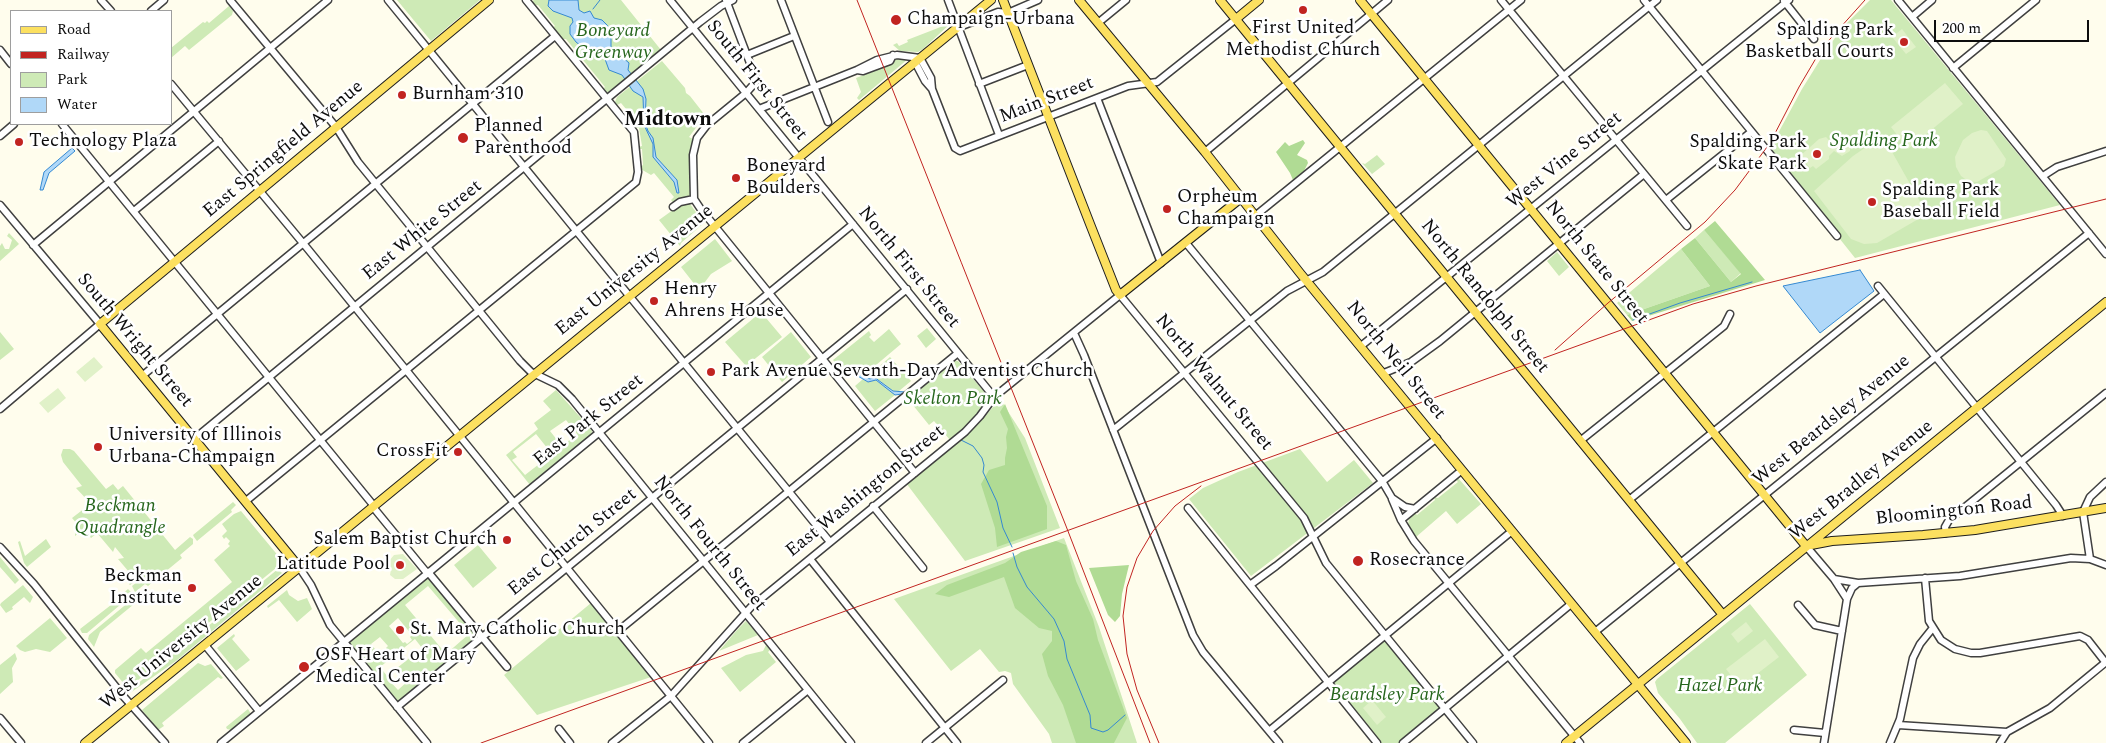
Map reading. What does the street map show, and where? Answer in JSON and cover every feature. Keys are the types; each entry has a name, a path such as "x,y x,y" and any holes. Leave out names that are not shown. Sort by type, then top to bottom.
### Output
{"main road":[{"name":"East Springfield Avenue","path":"100,324 489,0"},
{"name":"East University Avenue","path":"299,567 991,0"},
{"name":"North Walnut Street","path":"1003,0 1116,290 1120,295"},
{"name":"North Neil Street","path":"1079,0 1686,743"},
{"name":"North Randolph Street","path":"1220,0 1723,615"},
{"path":"1236,18 1259,0"},
{"name":"North State Street","path":"1360,0 1806,546"},
{"name":"East Washington Street","path":"1120,295 1241,198"},
{"name":"West Bradley Avenue","path":"1566,743 2106,302"},
{"name":"South Wright Street","path":"100,324 299,567"},
{"name":"Bloomington Road","path":"1806,546 1830,541 1946,533 2106,508"},
{"name":"West University Avenue","path":"85,743 299,567"}],"street":[{"path":"101,0 109,10"},
{"path":"151,10 164,0"},
{"name":"North Fourth Street","path":"230,0 336,127 358,162 375,184 520,361 535,374 552,381 563,389 851,743"},
{"path":"33,244 328,0"},
{"path":"388,0 830,542"},
{"path":"246,501 636,182 638,172 634,132 526,0"},
{"name":"South First Street","path":"670,0 799,158"},
{"path":"780,0 828,122"},
{"path":"948,0 999,135"},
{"path":"958,27 998,12 1008,13 1038,0"},
{"path":"1098,23 1126,0"},
{"path":"1205,152 1388,0"},
{"path":"1502,0 1686,226"},
{"path":"1255,216 1521,0"},
{"path":"1644,0 1837,236"},
{"path":"1114,430 1287,291 1323,272 1657,0"},
{"path":"1898,0 2106,254"},
{"path":"1912,17 1932,0"},
{"path":"1953,68 2036,0"},
{"path":"729,1 756,79 746,93 707,125 697,138 693,155 694,199 914,473"},
{"name":"East White Street","path":"194,439 354,306 729,1"},
{"path":"1787,3 1814,39"},
{"name":"West Vine Street","path":"1361,346 1530,208 1787,3"},
{"name":"Main Street","path":"917,60 931,78 932,89 957,150 1128,86 1164,78 1236,18"},
{"path":"142,376 555,36"},
{"path":"747,55 794,36"},
{"path":"0,50 10,63"},
{"path":"759,109 893,55 911,55 917,60"},
{"path":"979,84 1028,65"},
{"path":"172,85 303,243 709,743"},
{"path":"1097,98 1160,263"},
{"path":"0,136 13,125"},
{"path":"63,125 176,261 373,506 507,667"},
{"path":"1666,200 1751,132"},
{"path":"134,211 219,141"},
{"path":"2043,176 2057,167 2106,151"},
{"name":"North First Street","path":"799,158 994,398"},
{"path":"1384,373 1411,362 1440,341 1644,174"},
{"path":"673,207 680,202 694,199"},
{"name":"South Wright Street","path":"0,205 100,324"},
{"name":"East Park Street","path":"221,743 853,224"},
{"name":"West Beardsley Avenue","path":"1595,632 2089,232"},
{"path":"1186,243 1382,481 1392,498 1401,520 1414,541 1580,743"},
{"path":"1878,286 1977,407 2062,516"},
{"name":"East Church Street","path":"397,706 907,289"},
{"path":"1629,500 1884,294"},
{"name":"East Washington Street","path":"612,743 671,696 745,612 974,423 994,398 1120,295"},
{"name":"North Walnut Street","path":"1120,295 1304,518 1326,563 1473,743"},
{"path":"1580,441 1724,326 1730,314"},
{"path":"0,409 100,324"},
{"path":"1074,333 1114,430 1193,635 1203,652 1278,743"},
{"path":"618,631 958,353"},
{"path":"1946,533 1945,527 1949,520 2106,393"},
{"path":"1250,584 1314,536 1437,438"},
{"path":"1401,520 1462,470"},
{"path":"2090,559 2082,512 2090,497 2106,482"},
{"path":"1392,498 1405,507 1415,509"},
{"path":"874,506 923,568"},
{"path":"1188,508 1250,584 1263,604 1377,743"},
{"path":"1269,731 1512,530"},
{"path":"1806,546 1834,579 1847,599"},
{"path":"0,547 165,743"},
{"path":"810,558 957,743"},
{"path":"1834,579 1858,583 1960,576 2071,558 2090,559 2106,566"},
{"path":"299,567 311,585 325,617 343,642 427,743"},
{"path":"1925,578 1927,615 1932,629 1948,646 1971,653 2080,636 2088,640 2106,662 2050,708 2007,732 2000,743"},
{"path":"1824,743 1847,599 1850,591 1858,583"},
{"path":"1403,743 1571,604"},
{"path":"1798,605 1815,625 1842,631"},
{"path":"1890,743 1898,725 1913,658 1920,644 1932,629"},
{"path":"205,645 259,711"},
{"path":"926,743 1003,680"},
{"path":"743,743 808,690"},
{"path":"0,718 21,743"},
{"path":"1898,725 2007,732"},
{"path":"559,729 570,743"},
{"path":"1794,730 1825,733"}],"green space":[{"path":"397,0 480,0 431,41"},
{"name":"Boneyard Greenway","path":"534,0 621,0 661,50 610,92 606,93 603,89 605,87 566,39 561,39 552,28 555,26 538,5 533,6 531,2"},
{"name":"Spalding Park","path":"1870,0 1891,0 2060,205 1855,258 1769,150 1802,89 1825,52 1842,28"},
{"path":"229,6 233,11 232,15 189,50 185,46 172,57 172,47 203,22 207,21 209,23"},
{"path":"951,23 918,52 900,51 893,45 897,43 899,46 908,42 907,40"},
{"name":"Spalding Park Basketball Courts","path":"1902,29 1916,47 1906,54 1892,37"},
{"path":"895,59 908,59 859,100 857,98 861,92 856,78 890,65"},
{"name":"Boneyard Greenway","path":"662,61 708,119 704,124 701,121 689,137 693,139 690,150 690,204 704,223 680,246 659,220 677,207 671,200 674,197 654,173 651,175 639,168 643,165 642,149 638,149 638,147 642,146 639,128 634,128 637,124 627,111 623,113 626,109 621,103 617,105 615,102 617,97"},
{"path":"1945,83 1963,104 1908,149 1891,127"},
{"path":"1981,130 1987,131 2006,159 2004,166 2000,169 1977,182 1968,181 1961,176 1956,167 1955,157 1963,140 1972,133"},
{"name":"Spalding Park Skate Park","path":"1826,137 1831,142 1845,140 1850,147 1850,151 1842,156 1834,151 1829,156 1829,159 1816,169 1813,166 1810,168 1800,156 1819,139"},
{"path":"1303,140 1305,143 1297,155 1307,160 1308,163 1304,171 1293,180 1276,152 1285,142 1289,146"},
{"name":"Spalding Park Baseball Field","path":"1875,141 1887,143 1927,214 1877,243 1864,244 1851,239 1814,191 1853,156"},
{"path":"1377,155 1385,164 1372,174 1362,163 1365,164"},
{"path":"1715,221 1765,280 1632,321 1627,315 1710,286 1681,249 1695,238 1731,282 1741,274 1704,230"},
{"path":"1704,230 1741,273 1731,282 1695,238"},
{"path":"9,233 19,244 0,261 0,246 2,243 5,249 9,249 12,240 7,236"},
{"path":"715,239 732,261 711,274 699,290 681,267"},
{"path":"1681,249 1710,286 1627,315 1617,303"},
{"path":"1557,252 1569,267 1559,276 1547,261"},
{"path":"761,312 782,337 746,366 725,342"},
{"path":"927,328 936,339 926,348 917,336"},
{"path":"889,329 901,344 863,376 854,370 839,367 833,360 869,331 871,335 869,337 874,342"},
{"path":"0,332 14,349 0,360"},
{"path":"791,332 811,357 782,382 762,357"},
{"path":"94,357 103,367 85,382 76,372"},
{"path":"890,357 911,381 899,391 893,391 874,377 866,378"},
{"name":"Skelton Park","path":"955,361 958,361 986,394 987,401 971,422 950,440 934,421 929,425 908,399"},
{"path":"863,379 868,382 876,380 895,395 875,411 855,386"},
{"path":"58,388 66,398 48,413 39,403"},
{"path":"556,390 592,431 591,435 530,485 506,455 538,429 534,423 551,410 543,401","holes":["566,420 577,434 562,446 550,431","536,434 552,454 525,475 512,460 517,457 513,452"]},
{"path":"1000,399 1025,438 1060,528 965,561 906,483 980,422"},
{"path":"1005,404 1047,506 1047,529 997,547 995,528 981,484 989,470 1005,465 1008,429 1000,412"},
{"name":"Beckman Quadrangle","path":"63,449 74,451 106,489 113,484 118,490 123,486 175,550 190,537 193,539 193,544 180,555 182,558 148,586 145,584 135,592 132,586 142,578 140,577 129,584 135,579 118,559 124,558 115,547 113,552 97,533 91,538 85,531 95,524 94,522 75,536 75,528 78,525 72,518 87,508 90,503 76,488 82,486 63,462 61,455"},
{"path":"1300,449 1327,482 1354,460 1373,483 1251,576 1189,499 1203,488 1238,472"},
{"path":"1458,478 1481,504 1457,524 1446,511 1416,537 1408,524 1409,519 1435,500 1434,497 1438,498 1458,482 1456,480"},
{"path":"233,502 236,505 231,510 232,512 197,541 193,535"},
{"path":"241,511 280,558 277,561 276,568 132,685 125,685 115,673 115,670 141,648 146,653 232,582 214,560 230,546 228,544 230,541 222,536 227,531 222,524"},
{"path":"1064,538 1099,627 1137,743 1052,743 1049,734 1013,684 1011,673 999,672 980,649 951,671 894,599"},
{"path":"46,539 51,547 27,567 18,542 20,541 25,556"},
{"path":"1056,541 1066,545 1076,581 1093,619 1098,640 1127,718 1114,743 1076,743 1063,705 1048,676 1042,654 1052,641 1052,631 1039,628 1015,608 1004,577 949,597 935,594 947,585 1005,563 1021,552"},
{"path":"478,545 497,568 473,588 454,565"},
{"name":"Latitude Pool","path":"403,554 417,569 403,579 395,579 390,575 391,569 386,569 386,561 389,561 394,555"},
{"path":"0,557 19,580 15,584 0,567"},
{"path":"1129,565 1122,594 1120,616 1115,622 1108,615 1089,568"},
{"path":"278,569 282,573 176,661 130,693 131,689"},
{"path":"428,576 478,636 397,702 347,642","holes":["428,586 469,634 446,654 405,605","398,618 412,635 410,637 412,640 407,644 403,643 389,626","380,637 388,646 386,648 388,651 383,655 380,652 378,653 371,644","415,639 422,648 387,676 380,667","399,668 409,680 398,690 387,678"]},
{"path":"23,585 33,597 30,603 24,597 12,607 13,609 6,613 0,605 1,603"},
{"path":"128,589 133,594 87,633 82,633 80,629 120,598"},
{"path":"287,590 289,595 298,601 307,598 312,609 297,622 279,600 268,608 267,606"},
{"path":"135,597 139,600 100,632 94,647 88,639 89,635"},
{"path":"591,603 651,677 537,715 504,675"},
{"name":"Hazel Park","path":"1750,604 1807,675 1725,743 1697,743 1658,693 1655,682"},
{"path":"50,618 67,638 50,652 36,649 25,652 16,646"},
{"path":"746,621 758,635 719,651 738,629"},
{"path":"1746,622 1753,631 1738,643 1731,634"},
{"path":"234,634 235,636 232,639 250,660 236,671 217,648"},
{"name":"Beardsley Park","path":"1386,638 1443,708 1401,743 1378,743 1330,684"},
{"path":"1765,639 1779,657 1740,687 1726,669"},
{"path":"766,645 770,650 768,652 776,662 740,692 721,668 746,655 763,651"},
{"path":"15,653 17,659 12,668 13,682 0,694 0,665"},
{"path":"198,663 205,666 211,664 223,678 218,677 162,723 164,726 158,730 142,710"},
{"path":"1372,700 1386,717 1377,725 1363,708"},
{"path":"248,709 251,714 231,730 227,729 226,727"}],"water":[{"path":"549,0 578,0 579,10 584,13 590,11 594,18 602,20 607,25 611,32 611,47 629,63 628,70 643,89 646,99 645,123 653,138 656,157 677,180 679,193 677,193 674,182 653,157 653,144 644,125 643,97 633,91 622,75 609,70 605,59 598,50 581,46 576,42 570,34 572,18 553,11 548,6"},
{"path":"72,148 75,151 49,173 43,190 40,190 44,172"},
{"path":"1860,270 1874,291 1820,333 1783,286"},
{"path":"839,367 854,370 870,379 874,377 893,391 905,392 895,395 876,380 868,382 851,372 843,371"}],"waterway":[{"path":"593,9 600,0"},
{"path":"1633,320 1680,303 1752,282"},
{"path":"961,440 973,446 982,458 983,472 997,502 1003,528 1012,547"},
{"path":"1013,553 1017,567 1027,587 1054,619 1064,641 1067,659 1090,715 1091,728 1103,732 1125,715"}],"railway":[{"path":"857,0 1150,743"},
{"path":"1555,350 1705,222 1735,190 1770,143 1822,48 1865,0"},
{"path":"481,743 1693,304 1756,286 2106,199"},
{"path":"1159,743 1137,690 1127,654 1123,616 1127,587 1137,558 1153,531 1175,506 1201,486"}],"place":[{"name":"First United Methodist Church","path":"1303,10"},
{"name":"Champaign-Urbana","path":"896,20"},
{"name":"Spalding Park Basketball Courts","path":"1904,42"},
{"name":"Burnham 310","path":"402,95"},
{"name":"Planned Parenthood","path":"463,138"},
{"name":"Technology Plaza","path":"19,142"},
{"name":"Spalding Park Skate Park","path":"1817,154"},
{"name":"Boneyard Boulders","path":"736,178"},
{"name":"Spalding Park Baseball Field","path":"1872,202"},
{"name":"Orpheum Champaign","path":"1167,209"},
{"name":"Henry Ahrens House","path":"654,301"},
{"name":"Park Avenue Seventh-Day Adventist Church","path":"711,372"},
{"name":"University of Illinois Urbana-Champaign","path":"98,447"},
{"name":"CrossFit","path":"458,452"},
{"name":"Salem Baptist Church","path":"507,540"},
{"name":"Rosecrance","path":"1358,561"},
{"name":"Latitude Pool","path":"400,565"},
{"name":"Beckman Institute","path":"192,588"},
{"name":"St. Mary Catholic Church","path":"400,630"},
{"name":"OSF Heart of Mary Medical Center","path":"304,667"}],"district":[{"name":"Midtown","path":"668,121"}]}
